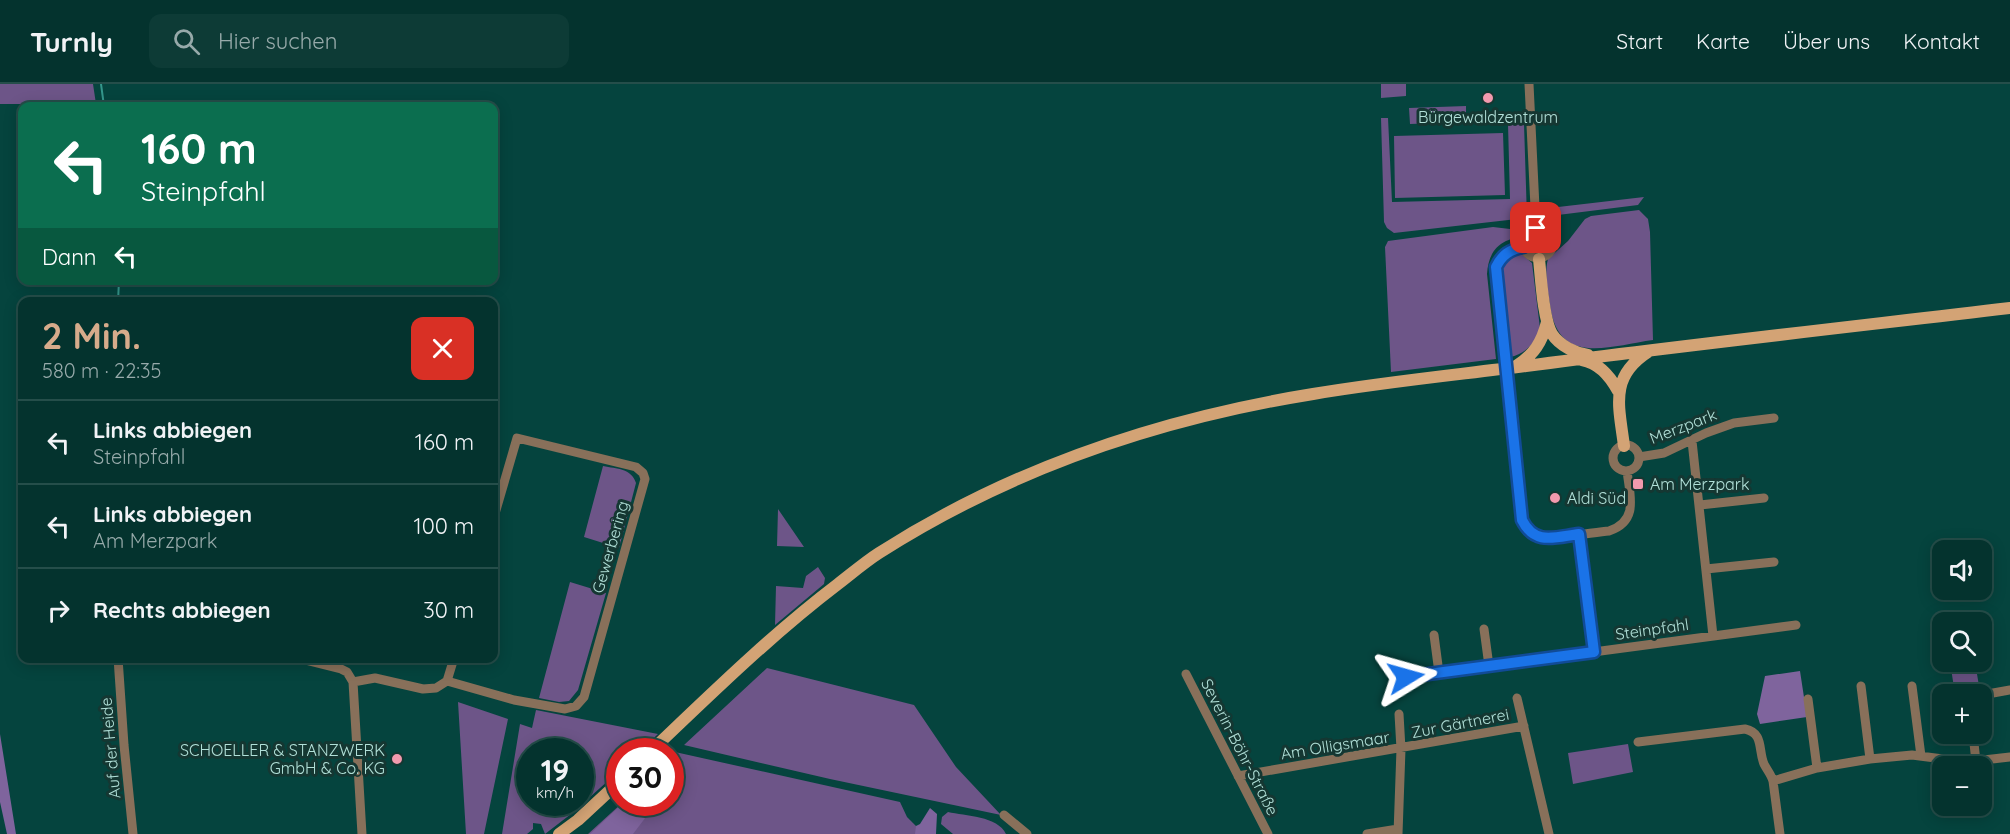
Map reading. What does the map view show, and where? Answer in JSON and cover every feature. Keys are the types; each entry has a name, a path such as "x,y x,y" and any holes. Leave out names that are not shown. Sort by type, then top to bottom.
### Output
{"main road":[{"path":"1539,259 1547,322 1551,333 1570,349 1596,357"},
{"path":"665,738 771,638 877,554 953,511 1015,480 1095,448 1168,425 1310,394 1387,382 2010,308"},
{"path":"1515,367 1525,361 1540,345 1547,322"},
{"path":"1624,446 1618,391 1628,368 1649,351"},
{"path":"1574,359 1596,365 1612,381 1618,391"},
{"path":"559,834 606,794"}],"street":[{"path":"1529,84 1536,228"},
{"path":"1536,228 1547,232 1553,242 1549,253 1539,259 1528,255 1523,247 1526,234 1536,228"},
{"path":"1523,247 1509,251 1500,258 1496,267 1522,520 1527,531 1539,538 1609,531 1624,523 1630,510 1627,471"},
{"name":"Merzpark","path":"1639,457 1664,453 1706,433 1734,423 1774,418"},
{"name":"Gewerbering","path":"447,681 514,700 566,709 576,706 584,697 645,479 643,473 636,467 517,438 498,503"},
{"path":"1692,441 1713,636"},
{"path":"1624,446 1635,450 1639,457 1634,468 1627,471 1616,467 1613,460 1615,452 1624,446"},
{"path":"1700,505 1764,498"},
{"name":"Steinpfahl","path":"1579,534 1594,652 1796,625"},
{"path":"1706,569 1774,562"},
{"path":"1484,628 1489,666"},
{"path":"1434,635 1439,673"},
{"path":"1406,677 1594,652"},
{"name":"Auf der Heide","path":"118,663 133,834"},
{"path":"317,663 348,672 353,682 362,834"},
{"path":"353,682 375,678 423,689 436,688 447,681 452,663"},
{"name":"Severin-Böhr-Straße","path":"1186,674 1268,834"},
{"path":"1861,686 1870,759"},
{"path":"1912,686 1921,756"},
{"path":"1992,693 2010,690"},
{"path":"1517,698 1549,834"},
{"path":"1808,699 1818,768"},
{"path":"1367,834 1398,832 1401,749 1399,714"},
{"name":"Zur Gärtnerei","path":"1401,749 1524,726"},
{"path":"1638,742 1750,730 1758,737 1763,762 1773,781 1780,834"},
{"name":"Am Olligsmaar","path":"1238,776 1401,749"},
{"path":"1773,781 1818,768 1870,759 1921,756 1932,758"},
{"path":"1992,760 2010,758"},
{"path":"1004,815 1027,834"}],"shaded area":[{"path":"0,84 93,84 96,102 18,102 18,104 0,104"},
{"path":"1381,84 1406,84 1406,96 1381,98"},
{"path":"1466,106 1466,122 1410,124 1409,108"},
{"path":"1381,118 1388,118 1392,202 1510,199 1508,124 1524,124 1527,218 1394,233 1387,228 1384,222"},
{"path":"1503,133 1505,195 1395,198 1394,136"},
{"path":"1644,197 1638,205 1542,217 1541,209"},
{"path":"1639,210 1648,219 1650,232 1653,340 1603,348 1575,345 1563,337 1555,325 1547,282 1548,259 1568,241 1585,219 1591,216"},
{"path":"1493,227 1510,229 1519,233 1497,247 1488,264 1487,274 1496,359 1391,372 1385,247 1388,241"},
{"path":"1534,236 1540,236 1544,243 1540,250 1534,250 1530,246 1530,240"},
{"path":"1516,254 1523,255 1532,263 1540,328 1529,347 1510,357 1500,273 1506,259"},
{"path":"603,466 631,474 636,483 619,548 584,537"},
{"path":"778,509 804,547 777,546"},
{"path":"818,567 825,578 824,584 775,625 776,586 803,588 806,576"},
{"path":"570,582 606,593 578,690 569,701 559,702 539,698"},
{"path":"767,668 914,705 956,767 1001,815 830,779 684,745"},
{"path":"1800,671 1807,717 1760,724 1757,714 1765,676"},
{"path":"1952,672 1977,672 1979,684 1953,684"},
{"path":"458,702 508,719 484,834 466,834"},
{"path":"536,710 658,734 654,738 606,738 606,783 594,793 594,738 518,738 520,724 532,728"},
{"path":"0,734 16,834 7,834 0,802"},
{"path":"1628,744 1633,772 1573,784 1568,753"},
{"path":"516,748 516,816 568,816 545,834 541,824 533,823 533,829 527,834 502,834"},
{"path":"684,754 900,802 907,817 916,826 916,834 588,834 608,816 684,816"},
{"path":"930,808 937,814 936,834 915,834 916,826 920,824"},
{"path":"948,812 989,820 1002,828 1006,834 953,834 941,824 942,817"},
{"path":"609,816 647,816 633,834 590,834"}],"waterway":[{"path":"101,84 103,102"},
{"path":"118,297 119,285"}],"place":[{"name":"Bürgewaldzentrum","path":"1488,98"},
{"name":"Am Merzpark","path":"1638,484"},
{"name":"Aldi Süd","path":"1555,498"},
{"name":"SCHOELLER & STANZWERK GmbH & Co. KG","path":"397,759"}],"route":[{"path":"1406,677 1594,652 1579,534 1539,538 1527,531 1522,520 1496,267 1500,258 1509,251 1523,247 1523,238 1528,231 1536,228"}]}
